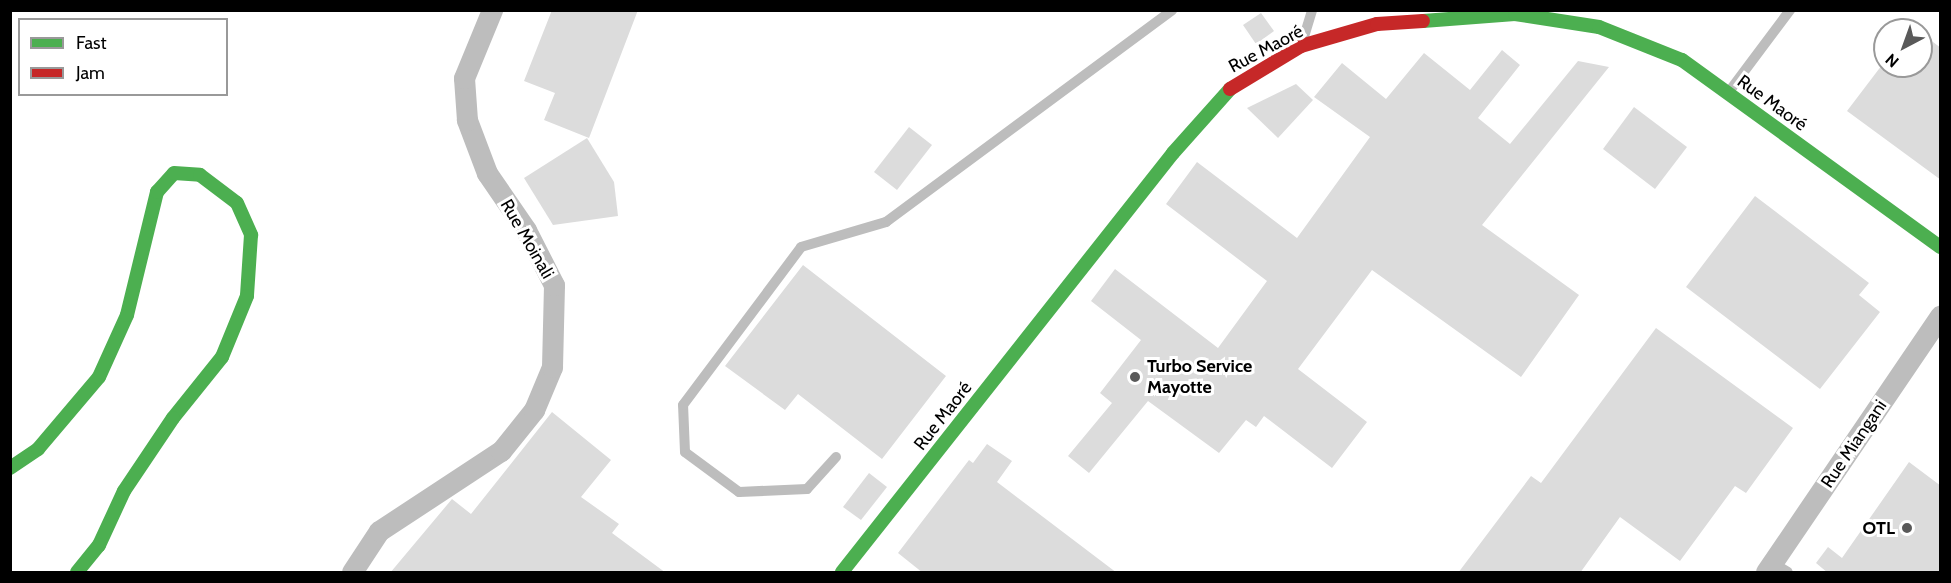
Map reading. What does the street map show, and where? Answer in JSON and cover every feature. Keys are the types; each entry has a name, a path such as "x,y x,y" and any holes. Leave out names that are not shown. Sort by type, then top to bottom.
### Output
{"street":[{"name":"Rue Moinali","path":"352,573 379,531 501,451 534,410 552,367 554,285 526,230 487,173 467,120 464,78 492,10"},
{"name":"Rue Maoré","path":"842,573 1173,153 1237,81 1301,46 1377,24 1515,14 1599,27 1683,60 1941,247"},
{"path":"10,468 38,449 99,377 127,315 157,192 174,172 200,176 237,203 251,235 247,296 222,357 173,418 124,491 99,545 77,573"},
{"name":"Rue Miangani","path":"1776,569 1939,322"}],"lane":[{"path":"836,457 807,489 739,492 685,452 683,405 801,246 886,222 1172,10"},
{"path":"1301,46 1312,10"},
{"path":"1727,93 1790,10"}],"building":[{"path":"552,10 638,10 589,138 544,120 555,93 524,81"},
{"path":"1261,13 1274,31 1256,44 1243,25"},
{"path":"1933,42 1941,48 1941,180 1847,111 1873,77 1933,78"},
{"path":"1502,50 1520,65 1478,118 1510,144 1578,61 1609,67 1482,225 1579,295 1521,377 1372,270 1298,369 1367,422 1332,468 1264,416 1256,427 1246,420 1219,453 1148,401 1089,473 1068,456 1112,403 1100,393 1141,340 1091,301 1115,269 1218,348 1267,281 1166,204 1197,162 1297,238 1370,137 1314,97 1342,63 1386,99 1424,53 1470,90"},
{"path":"1296,84 1313,100 1278,138 1247,108"},
{"path":"1634,107 1687,147 1655,189 1603,149"},
{"path":"909,127 932,145 897,190 874,172"},
{"path":"587,138 614,182 618,216 553,225 524,178"},
{"path":"1755,196 1869,283 1859,295 1880,312 1820,389 1686,287"},
{"path":"803,265 946,376 882,459 798,394 785,410 725,366"},
{"path":"1656,328 1793,428 1746,493 1735,486 1680,561 1620,517 1580,573 1458,573 1531,476 1541,483"},
{"path":"552,412 611,460 581,497 619,524 612,533 666,573 390,573 452,499 471,514"},
{"path":"987,444 1012,461 997,482 1117,573 923,573 898,553 969,460 973,463"},
{"path":"1909,462 1941,486 1941,573 1828,573 1816,563 1828,547 1842,558"},
{"path":"869,473 887,487 861,520 843,507"}],"traffic: fast":[{"path":"1423,21 1515,14 1599,27 1682,60 1940,247"},
{"path":"842,572 1173,153 1230,89"},
{"path":"10,468 38,449 99,377 127,315 157,192 174,173 200,175 237,203 251,235 247,296 222,357 173,418 124,491 99,545 77,572"}],"traffic: jam":[{"path":"1230,89 1301,46 1377,24 1423,21"}],"place":[{"name":"Turbo Service Mayotte","path":"1135,377"},
{"name":"OTL","path":"1907,528"}]}
